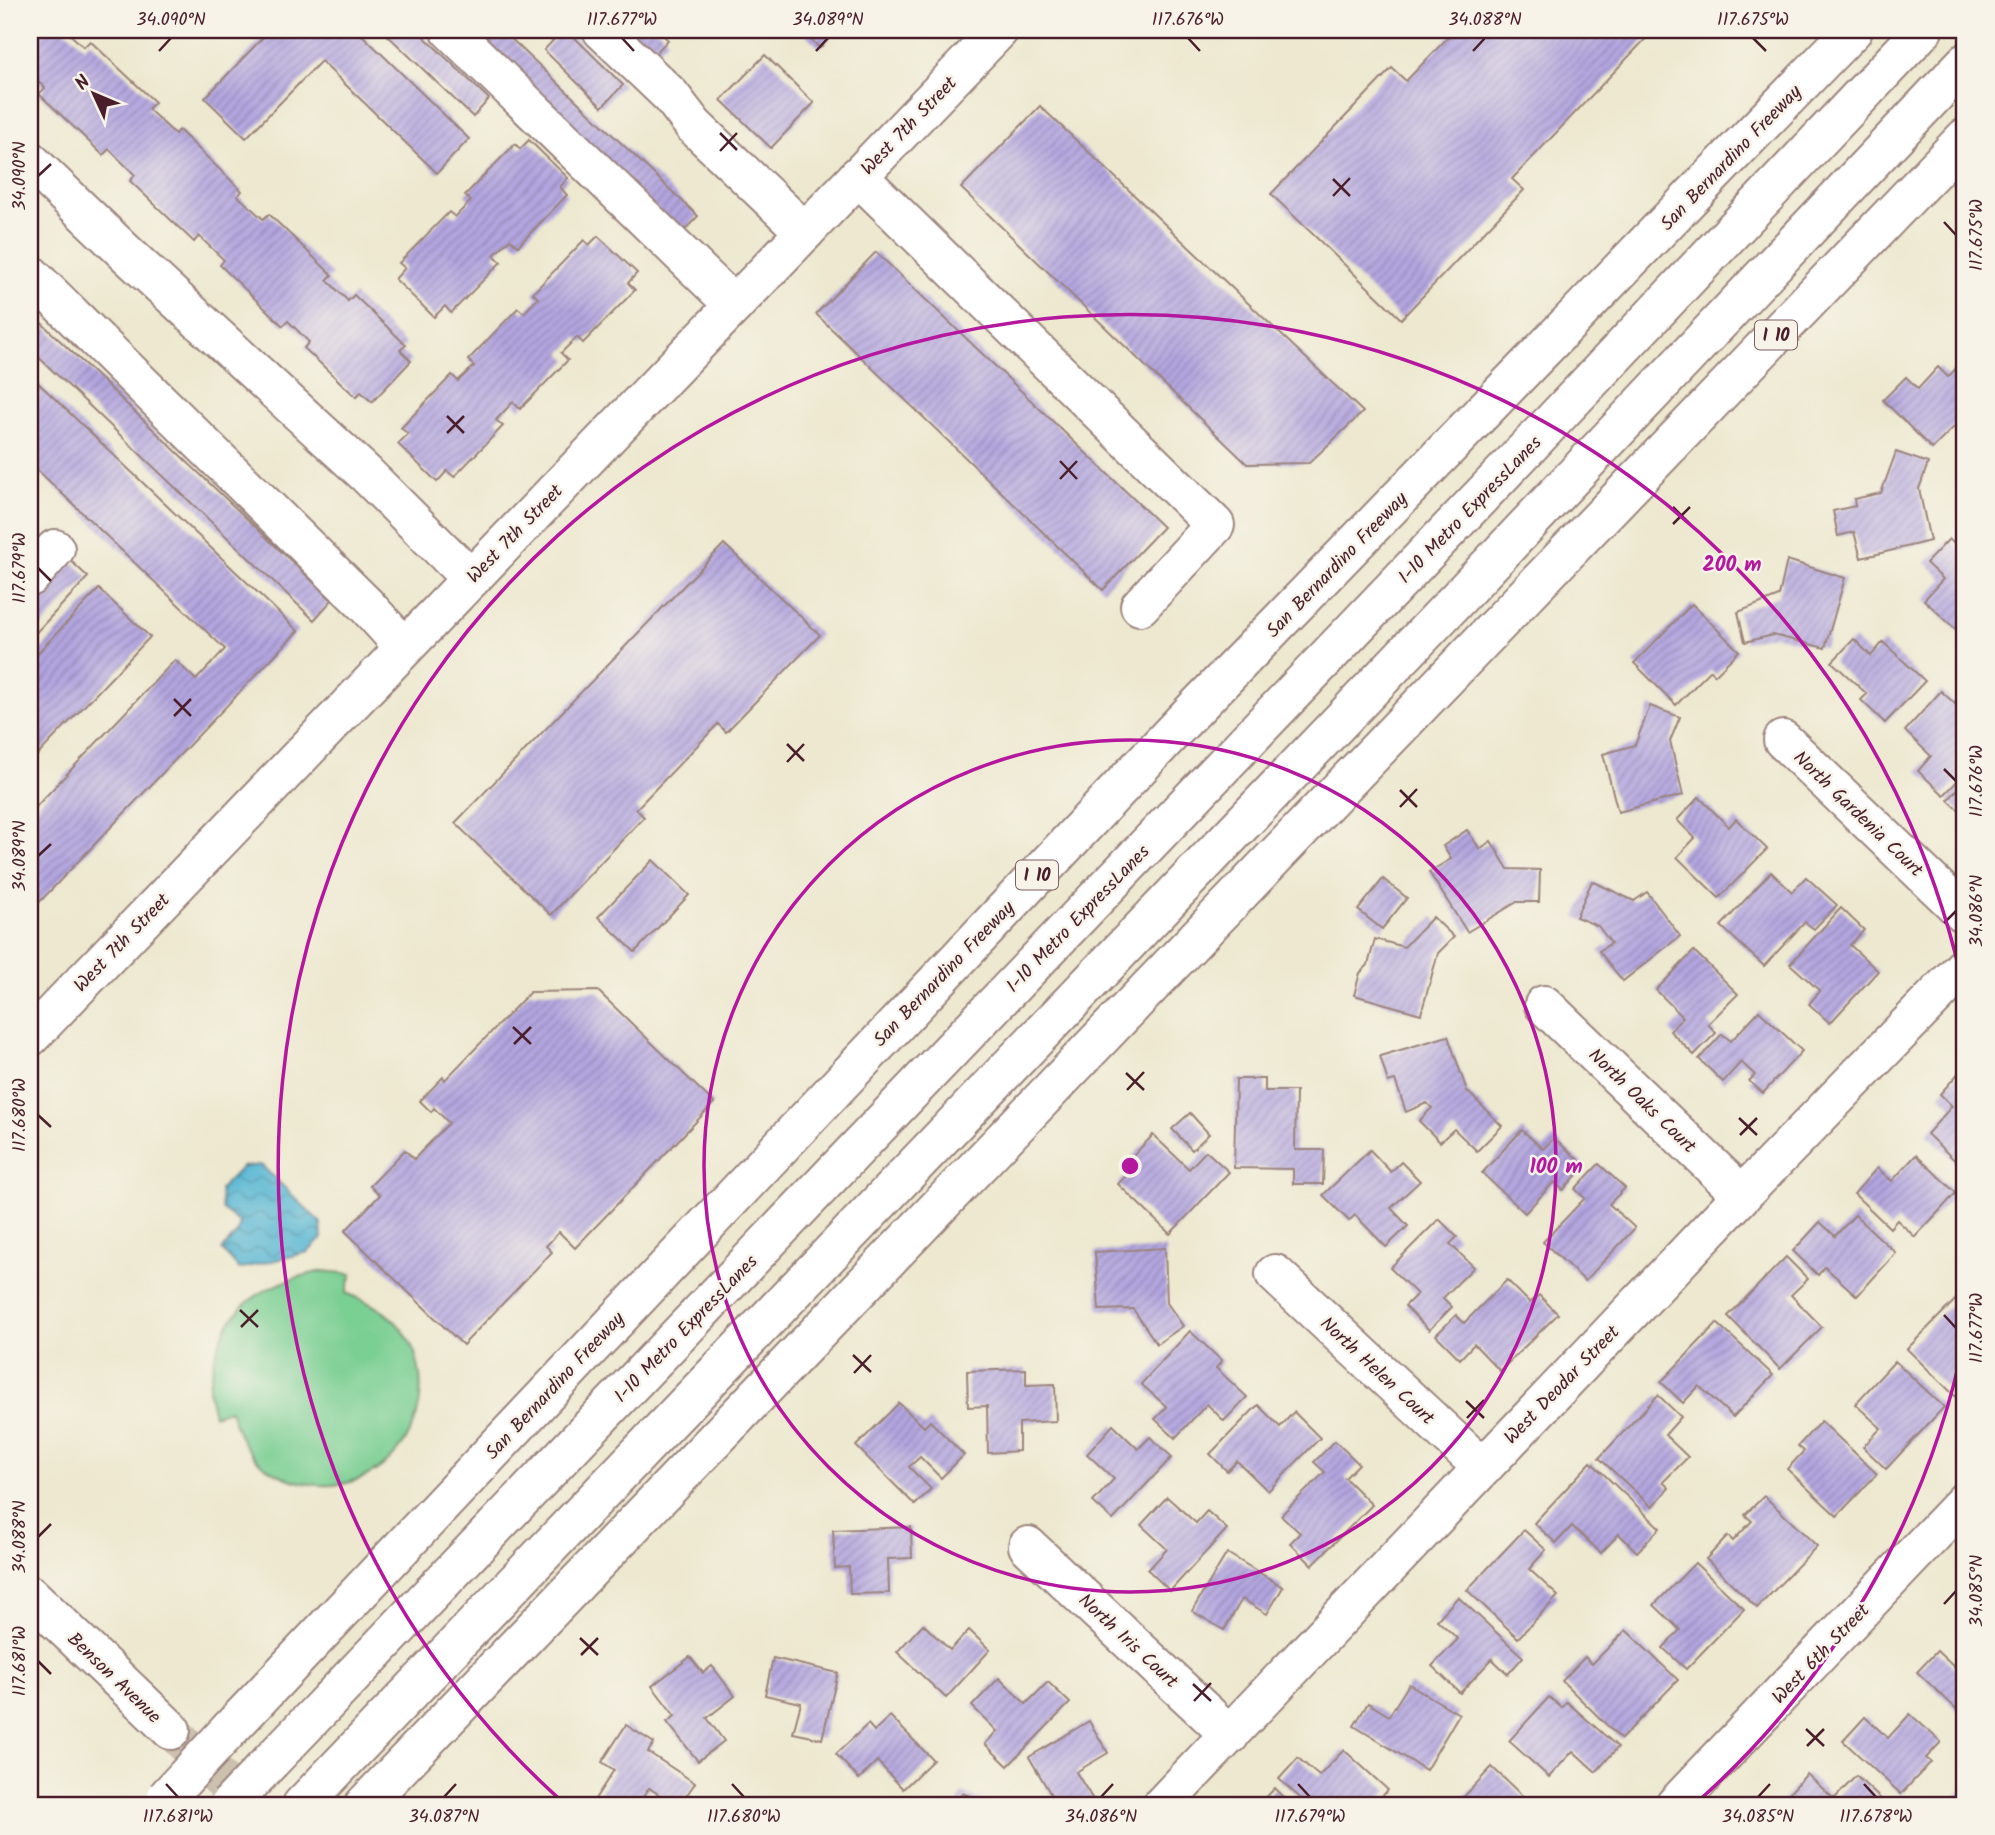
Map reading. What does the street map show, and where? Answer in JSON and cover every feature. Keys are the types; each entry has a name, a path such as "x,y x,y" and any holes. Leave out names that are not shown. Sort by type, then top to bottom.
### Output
{"main road":[{"path":"450,30 734,305"},
{"path":"602,30 671,96 694,125 805,232"},
{"name":"West 7th Street","path":"30,1037 999,30"},
{"name":"San Bernardino Freeway","path":"163,1802 1182,721 1853,30"},
{"name":"I-10 Metro ExpressLanes","path":"229,1805 1923,30"},
{"path":"307,1801 1443,614 1965,63"},
{"name":"I 10","path":"363,1805 1963,141"},
{"path":"30,161 366,474 471,579"},
{"path":"858,176 1215,525 1140,606"},
{"path":"30,274 366,605 404,648"},
{"name":"North Gardenia Court","path":"1783,740 1965,914"},
{"name":"West Deodar Street","path":"1162,1805 1742,1195 1965,966"},
{"name":"North Oaks Court","path":"1544,1005 1742,1195"},
{"name":"North Helen Court","path":"1275,1274 1482,1467"},
{"name":"West 6th Street","path":"1675,1805 1965,1501"},
{"name":"North Iris Court","path":"1028,1546 1230,1735"},
{"name":"Benson Avenue","path":"30,1595 171,1730"}],"green space":[{"path":"323,1271 352,1274 346,1293 382,1311 401,1328 414,1350 421,1390 417,1414 408,1436 394,1455 377,1470 355,1480 331,1485 290,1479 262,1463 243,1442 230,1410 214,1415 209,1388 219,1345 238,1312 266,1290 283,1282"}],"water":[{"path":"261,1165 321,1223 322,1238 308,1252 239,1269 222,1250 237,1233 240,1223 222,1209 220,1189 242,1167"}],"building":[{"path":"30,30 65,30 84,47 90,41 155,102 148,109 175,134 179,130 242,191 238,196 263,219 269,214 332,275 327,280 348,301 354,295 406,345 400,350 411,361 372,402 361,392 356,397 304,348 309,342 288,321 283,326 220,265 224,260 199,236 194,242 130,181 135,175 109,149 103,155 39,94 45,88 30,74"},
{"path":"270,30 357,30 469,139 437,173 321,61 246,138 205,98"},
{"path":"382,30 417,30 489,99 473,117"},
{"path":"469,30 502,30 698,216 682,233"},
{"path":"563,30 567,30 623,85 602,107 544,50"},
{"path":"616,30 658,30 668,40 648,61"},
{"path":"801,30 837,30 820,48"},
{"path":"1455,30 1654,30 1512,179 1524,190 1401,319 1271,194 1392,68 1406,81"},
{"path":"765,55 814,103 771,148 721,100"},
{"path":"1040,106 1363,412 1309,463 1247,464 961,188"},
{"path":"529,140 568,178 560,187 567,195 518,246 510,239 494,255 501,262 451,313 445,306 434,317 395,279 405,268 399,263 449,212 455,217 471,201 465,195 515,144 520,149"},
{"path":"598,236 637,273 628,283 635,290 583,343 577,337 561,353 568,360 520,409 513,402 496,420 503,426 454,477 447,471 437,482 398,444 408,434 401,428 452,375 458,381 474,366 468,360 518,308 524,313 538,298 533,293 584,240 589,245"},
{"path":"876,252 1163,527 1103,590 816,314"},
{"path":"30,312 332,600 314,620 30,349"},
{"path":"1964,360 1965,407 1959,413 1963,418 1932,449 1883,400 1906,377 1918,389 1938,367 1948,377"},
{"path":"30,375 298,631 30,912 30,813 175,660 196,680 225,649 30,463"},
{"path":"1896,452 1928,463 1919,489 1930,541 1861,558 1854,532 1838,536 1833,511 1855,506 1854,499 1881,493"},
{"path":"1949,539 1965,554 1965,638 1924,600 1943,579 1926,563"},
{"path":"724,544 820,635 726,732 718,724 636,809 644,817 551,915 455,823"},
{"path":"69,559 88,577 30,639 30,600"},
{"path":"1787,560 1845,578 1825,648 1773,635 1745,642 1738,612 1779,596"},
{"path":"99,589 150,637 30,763 30,661"},
{"path":"1692,604 1739,651 1715,675 1711,670 1676,705 1634,663"},
{"path":"1854,639 1871,656 1883,642 1925,681 1885,723 1861,700 1867,694 1832,662"},
{"path":"1941,691 1965,713 1965,755 1957,764 1965,773 1944,795 1918,771 1931,756 1905,731"},
{"path":"1650,706 1680,717 1670,741 1683,795 1618,812 1603,754 1635,745"},
{"path":"1965,781 1965,816 1948,800"},
{"path":"1699,797 1729,827 1736,819 1767,849 1719,898 1677,857 1695,838 1677,820"},
{"path":"1467,830 1480,849 1491,841 1508,869 1540,870 1539,902 1517,902 1467,932 1429,872 1451,859 1443,846"},
{"path":"653,860 689,895 635,952 598,917"},
{"path":"1771,872 1792,892 1806,877 1837,905 1814,929 1805,922 1764,966 1721,926"},
{"path":"1383,879 1407,898 1382,929 1358,910"},
{"path":"1592,881 1634,901 1647,892 1680,936 1623,981 1599,951 1611,943 1598,926 1576,917"},
{"path":"1841,908 1864,930 1850,945 1878,971 1830,1023 1809,1004 1820,991 1790,964"},
{"path":"1433,917 1454,937 1438,953 1421,1014 1354,995 1360,973 1368,965 1375,939 1404,947"},
{"path":"1694,951 1738,994 1708,1024 1716,1033 1694,1055 1670,1031 1683,1017 1656,990"},
{"path":"598,991 714,1103 575,1248 559,1232 546,1246 552,1252 463,1345 345,1231 380,1195 370,1186 405,1150 414,1159 449,1123 434,1108 431,1112 420,1101 443,1077 445,1080 530,992"},
{"path":"1759,1011 1802,1051 1763,1093 1749,1081 1755,1075 1741,1062 1723,1082 1699,1059 1722,1034 1731,1041"},
{"path":"1448,1036 1467,1091 1502,1126 1477,1151 1454,1129 1440,1142 1419,1121 1432,1108 1427,1103 1406,1112 1395,1080 1388,1082 1380,1056"},
{"path":"1962,1069 1965,1072 1965,1170 1927,1134 1952,1106 1940,1094"},
{"path":"1236,1079 1265,1079 1265,1091 1296,1091 1295,1150 1324,1150 1323,1184 1293,1184 1293,1169 1234,1168"},
{"path":"1190,1113 1209,1134 1192,1150 1172,1129"},
{"path":"1522,1130 1543,1149 1554,1138 1585,1166 1563,1190 1554,1182 1525,1213 1482,1173"},
{"path":"1153,1135 1189,1169 1206,1151 1229,1172 1170,1234 1118,1184 1138,1163 1132,1157"},
{"path":"1370,1150 1391,1172 1401,1162 1420,1181 1391,1208 1408,1226 1386,1247 1355,1215 1349,1221 1323,1195"},
{"path":"1916,1155 1956,1193 1915,1237 1897,1220 1890,1228 1854,1194 1877,1168 1892,1181"},
{"path":"1599,1164 1625,1188 1609,1204 1635,1228 1585,1281 1543,1242 1585,1198 1575,1189"},
{"path":"1855,1215 1896,1253 1857,1296 1825,1267 1818,1275 1793,1251 1820,1222 1835,1236"},
{"path":"1439,1219 1457,1237 1450,1244 1474,1267 1443,1298 1452,1307 1429,1330 1405,1306 1417,1294 1390,1268"},
{"path":"1165,1248 1167,1303 1183,1326 1157,1344 1133,1309 1099,1310 1095,1252"},
{"path":"1786,1257 1808,1279 1791,1295 1822,1327 1780,1369 1728,1316"},
{"path":"1507,1280 1530,1303 1539,1295 1558,1314 1500,1371 1474,1344 1460,1359 1436,1335 1456,1315 1464,1323"},
{"path":"1965,1290 1965,1388 1956,1397 1907,1349"},
{"path":"1717,1323 1773,1375 1733,1417 1699,1386 1683,1403 1661,1382"},
{"path":"1190,1331 1222,1361 1216,1368 1247,1397 1224,1421 1207,1404 1175,1438 1155,1419 1167,1407 1141,1384"},
{"path":"1895,1361 1944,1407 1886,1469 1863,1447 1881,1428 1855,1404"},
{"path":"1026,1369 1026,1385 1055,1384 1056,1421 1019,1423 1019,1451 988,1453 987,1406 968,1407 967,1371"},
{"path":"1658,1395 1681,1417 1665,1435 1688,1457 1663,1482 1669,1488 1652,1507 1599,1458"},
{"path":"899,1403 924,1427 930,1421 964,1455 941,1478 920,1457 909,1467 931,1489 915,1505 856,1446"},
{"path":"1258,1405 1280,1427 1294,1412 1320,1438 1268,1491 1237,1461 1227,1471 1210,1454"},
{"path":"1821,1421 1877,1474 1837,1516 1787,1469 1804,1451 1798,1446"},
{"path":"1113,1425 1138,1449 1150,1437 1172,1457 1113,1520 1093,1502 1114,1479 1087,1454"},
{"path":"1335,1441 1359,1464 1345,1478 1372,1505 1312,1565 1290,1543 1300,1533 1281,1515 1325,1472 1314,1462"},
{"path":"1591,1462 1660,1528 1637,1552 1619,1534 1601,1553 1572,1526 1556,1543 1534,1523"},
{"path":"1764,1496 1817,1546 1757,1608 1706,1559 1728,1536 1733,1541 1752,1521 1745,1515"},
{"path":"1167,1497 1196,1523 1207,1511 1227,1529 1170,1591 1148,1570 1167,1549 1141,1525"},
{"path":"911,1527 912,1558 888,1559 889,1593 850,1594 849,1567 835,1568 833,1530"},
{"path":"1524,1530 1546,1550 1529,1569 1558,1596 1518,1638 1467,1590"},
{"path":"1227,1553 1283,1587 1267,1614 1242,1599 1224,1630 1192,1611"},
{"path":"1695,1563 1744,1609 1686,1669 1663,1648 1680,1630 1654,1605"},
{"path":"1458,1597 1523,1657 1508,1674 1492,1659 1460,1693 1432,1666 1458,1639 1437,1620"},
{"path":"923,1624 950,1650 969,1630 990,1650 946,1698 897,1652"},
{"path":"1626,1630 1678,1680 1621,1739 1562,1681 1585,1657 1592,1664"},
{"path":"1937,1651 1956,1669 1965,1660 1965,1717 1917,1672"},
{"path":"690,1657 703,1673 712,1666 735,1696 707,1718 724,1741 698,1761 667,1722 675,1716 652,1686"},
{"path":"773,1658 838,1673 822,1739 793,1733 801,1703 765,1695"},
{"path":"999,1678 1026,1704 1048,1682 1070,1703 1008,1766 985,1744 997,1731 972,1706"},
{"path":"1409,1684 1459,1714 1426,1770 1354,1726 1368,1703 1389,1716"},
{"path":"1549,1697 1562,1708 1567,1702 1618,1747 1596,1772 1573,1751 1549,1777 1509,1741"},
{"path":"1910,1714 1941,1742 1926,1758 1931,1762 1901,1794 1843,1741 1865,1717 1888,1738"},
{"path":"890,1716 933,1760 903,1789 877,1761 859,1779 836,1754 868,1724 874,1731"},
{"path":"1089,1721 1108,1753 1076,1772 1092,1798 1081,1805 1057,1805 1029,1757"},
{"path":"626,1725 654,1743 648,1752 695,1783 680,1805 675,1805 649,1788 638,1805 605,1805 595,1799 614,1770 602,1762"},
{"path":"1344,1750 1388,1790 1374,1805 1308,1805 1279,1779 1298,1758 1319,1776"},
{"path":"1492,1767 1532,1805 1456,1805"},
{"path":"1807,1774 1834,1799 1856,1776 1884,1802 1882,1805 1785,1805 1781,1802"},
{"path":"1275,1788 1292,1805 1259,1805"},
{"path":"1965,1788 1965,1805 1947,1805"},
{"path":"962,1793 993,1805 957,1805"}],"tunnel":[{"path":"171,1730 247,1805"}]}
